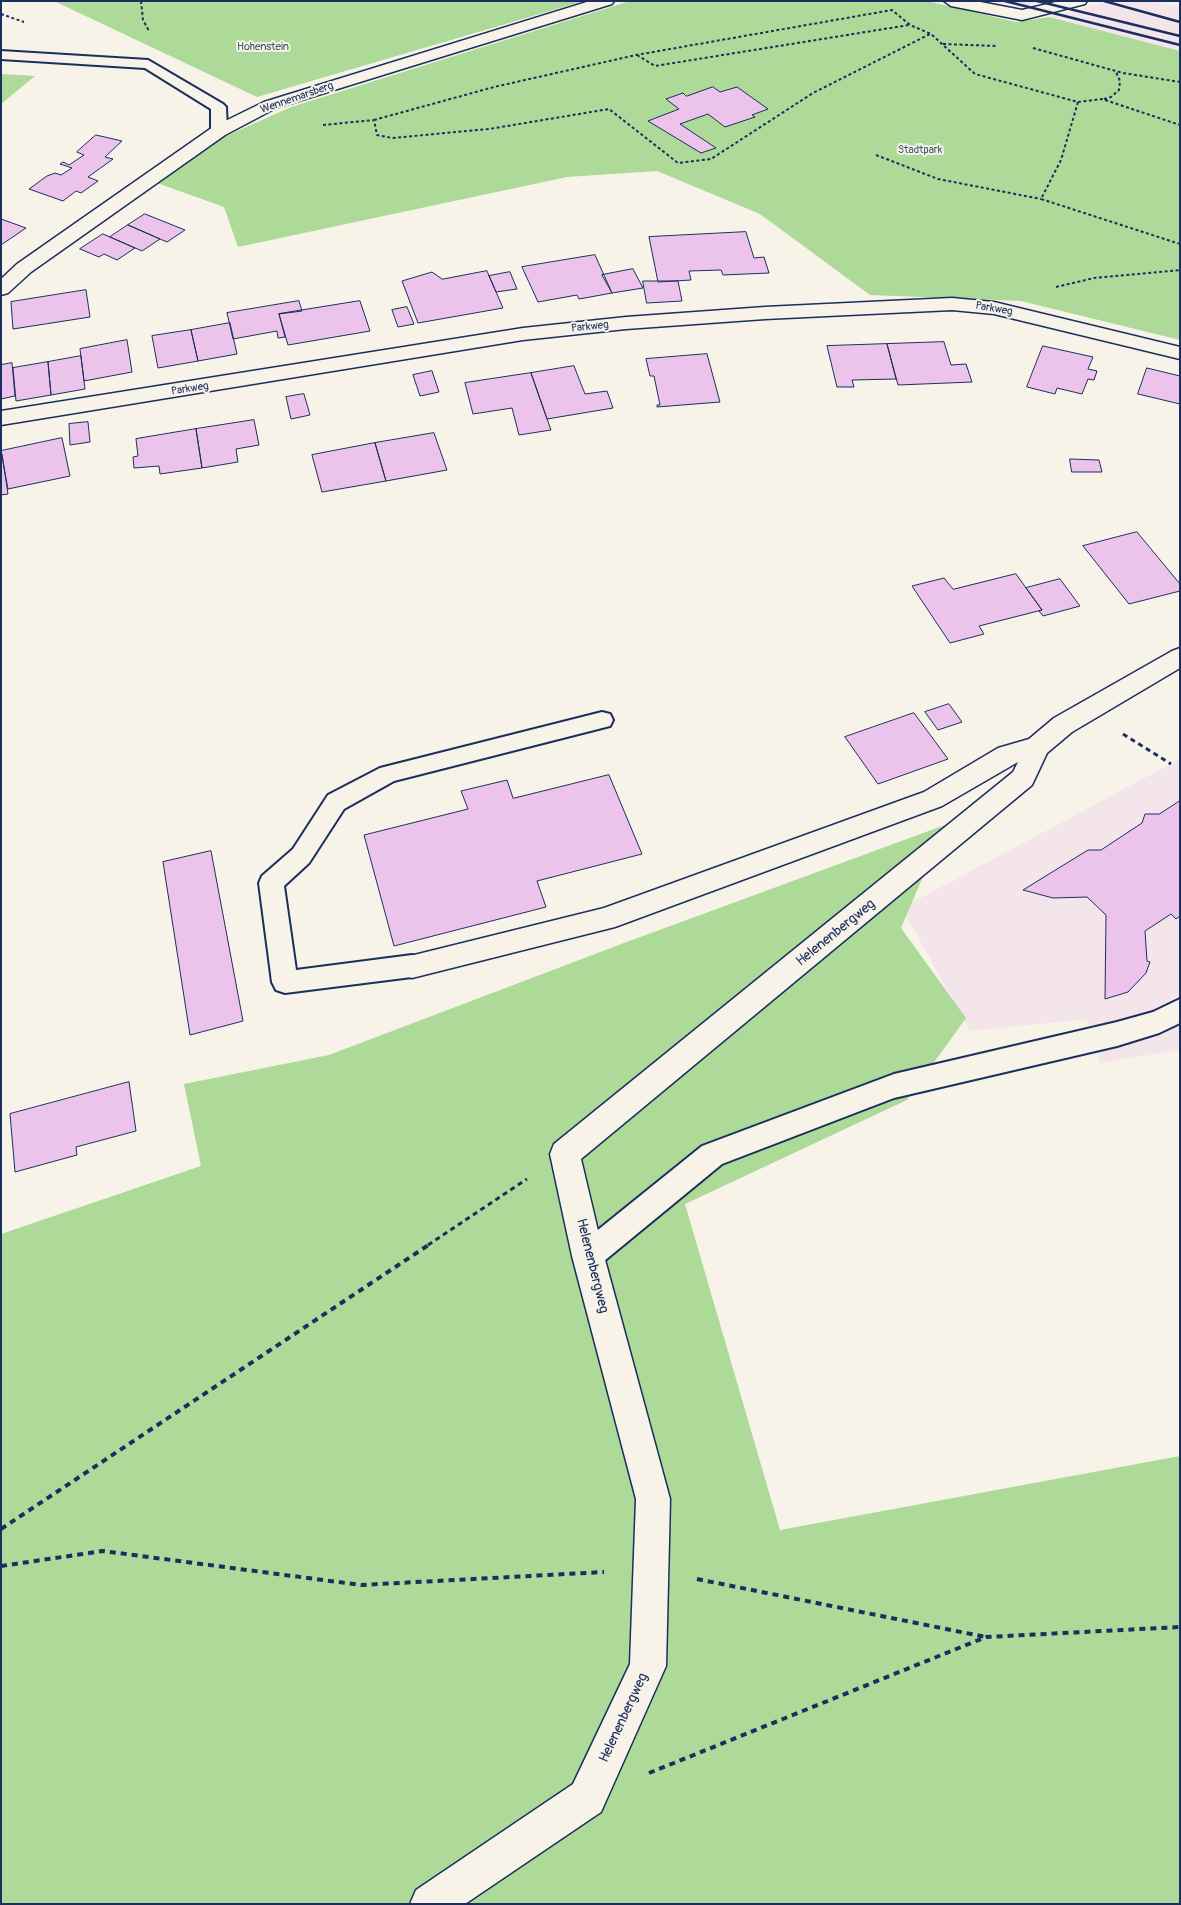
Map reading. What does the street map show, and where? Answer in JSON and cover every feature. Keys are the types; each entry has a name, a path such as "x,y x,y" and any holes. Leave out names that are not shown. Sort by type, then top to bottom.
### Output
{"street":[{"name":"Wennemarsberg","path":"1,289 24,268 218,131 270,105 607,1"},
{"path":"951,1 1022,15 1080,1"},
{"name":"Parkweg","path":"1,418 523,334 626,323 765,313 952,304 994,308 1180,353"},
{"name":"Helenenbergweg","path":"587,1798 648,1666 653,1499 588,1256 565,1154 878,899 1023,778 1037,747 1062,725 1180,657"},
{"name":"Helenenbergweg","path":"412,966 605,919 933,798 1006,755 1037,747"},
{"path":"430,1904 587,1798"}],"lane":[{"path":"1,55 148,64 218,107 218,131"},
{"path":"412,966 285,982 271,883 301,856 336,802 388,774 602,720"},
{"path":"588,1256 712,1155 894,1086 1116,1034 1159,1022 1180,1010"}],"path":[{"path":"321,125 374,120 494,87 636,55 892,10 910,25 931,34 975,74 1078,102 1111,97 1119,90 1120,81 1116,72"},
{"path":"636,55 655,66 910,25"},
{"path":"374,120 377,134 392,138 489,129 610,109 678,163 711,159 812,93 931,34"},
{"path":"941,44 1005,46"},
{"path":"1030,47 1073,57 1116,72 1150,74 1180,82"},
{"path":"1102,99 1180,125"},
{"path":"1041,199 1061,160 1078,102"},
{"path":"876,155 938,179 1041,199 1180,244"},
{"path":"994,308 1021,301 1033,292 1094,278 1180,270"},
{"path":"1087,711 1171,764"},
{"path":"1,1529 272,1351 565,1154"},
{"path":"1,1566 103,1551 361,1585 650,1570 986,1637 1180,1627"},
{"path":"587,1798 986,1637"}],"shaded area":[{"path":"979,1 1044,1 1012,9"},
{"path":"1111,1 1152,1 1180,8 1180,51 1049,17"},
{"path":"1180,759 1180,1050 1100,1063 1087,1019 970,1031 902,908"}],"green space":[{"name":"Hohenstein","path":"54,1 584,1 257,97"},
{"name":"Stadtpark","path":"630,1 927,1 1016,22 1049,17 1180,51 1180,340 1021,301 870,295 760,214 657,171 567,177 238,247 224,207 143,178 224,137 291,107"},
{"path":"1,74 35,76 1,104"},
{"path":"945,825 901,928 966,1018 907,1100 685,1204 780,1530 1180,1456 1180,1904 1,1904 1,1234 201,1166 184,1084 329,1055 624,943"}],"building":[{"path":"713,87 720,92 737,87 768,109 752,115 755,117 725,127 708,114 680,124 716,148 701,153 648,121 679,109 666,99 683,93 686,96"},
{"path":"96,135 122,141 105,157 113,159 88,177 98,181 81,193 76,191 63,201 29,189 47,176 55,173 61,175 72,168 60,164 63,162 69,165 84,155 77,152"},
{"path":"145,214 185,230 167,242 128,225"},
{"path":"1,219 26,228 1,245"},
{"path":"128,225 160,239 142,251 110,237"},
{"path":"746,232 754,258 764,257 769,273 723,275 721,270 689,271 691,280 658,282 649,237"},
{"path":"103,234 135,248 117,260 104,254 99,257 80,249"},
{"path":"595,255 612,293 579,299 577,295 538,302 522,267"},
{"path":"633,269 643,288 612,293 602,275"},
{"path":"487,271 503,308 418,323 402,281 432,272 442,279"},
{"path":"510,272 517,289 496,292 489,276"},
{"path":"643,281 678,281 682,301 647,303"},
{"path":"86,290 90,317 13,329 11,302"},
{"path":"299,301 302,311 279,314 285,337 278,338 277,331 233,339 227,313"},
{"path":"360,301 370,331 288,345 279,314"},
{"path":"407,307 414,324 398,327 392,310"},
{"path":"230,323 237,354 198,361 191,330"},
{"path":"191,330 198,361 158,368 152,336"},
{"path":"127,340 132,372 84,381 80,349"},
{"path":"944,342 951,365 966,364 972,382 898,385 887,344"},
{"path":"887,344 896,379 852,380 854,387 837,387 827,346"},
{"path":"1043,346 1093,357 1088,369 1097,371 1094,380 1088,379 1082,394 1057,388 1055,394 1027,387"},
{"path":"707,354 720,402 657,407 657,405 660,405 654,376 650,376 646,359"},
{"path":"81,356 85,389 51,395 48,362"},
{"path":"48,362 51,395 16,401 13,368"},
{"path":"12,363 15,396 1,399 1,365"},
{"path":"574,366 585,394 607,391 613,408 547,419 531,373"},
{"path":"1147,368 1180,376 1180,404 1138,394"},
{"path":"432,371 439,392 420,396 413,375"},
{"path":"531,373 551,430 519,435 512,408 473,414 465,383"},
{"path":"304,394 310,415 291,419 286,397"},
{"path":"254,420 259,445 236,449 238,462 202,468 196,429"},
{"path":"88,422 90,442 70,445 69,424"},
{"path":"196,429 202,468 160,474 159,466 134,468 133,457 138,456 136,439"},
{"path":"434,433 447,470 386,481 375,443"},
{"path":"62,438 70,476 8,489 1,451"},
{"path":"375,443 386,481 322,492 312,455"},
{"path":"1,454 8,494 1,495"},
{"path":"1070,459 1099,460 1102,472 1072,472"},
{"path":"1137,532 1180,584 1180,591 1129,604 1083,546"},
{"path":"1016,574 1042,610 979,626 984,634 950,643 912,586 944,578 953,589"},
{"path":"1060,579 1080,606 1043,616 1039,611 1042,610 1026,588"},
{"path":"949,704 962,722 938,730 925,712"},
{"path":"914,713 948,759 878,784 845,737"},
{"path":"609,775 642,854 537,881 546,907 394,946 364,835 468,809 461,791 507,780 513,798"},
{"path":"1180,801 1180,916 1176,919 1171,914 1145,931 1147,961 1150,962 1146,973 1128,992 1105,999 1106,915 1087,897 1053,898 1023,890 1088,850 1101,850 1142,823 1145,814 1159,814"},
{"path":"211,851 243,1021 190,1035 163,862"},
{"path":"129,1082 136,1131 76,1147 77,1155 15,1172 10,1114"}],"railway":[{"path":"1005,1 1180,45"},
{"path":"1037,1 1180,36"},
{"path":"1104,1 1180,22"}]}
